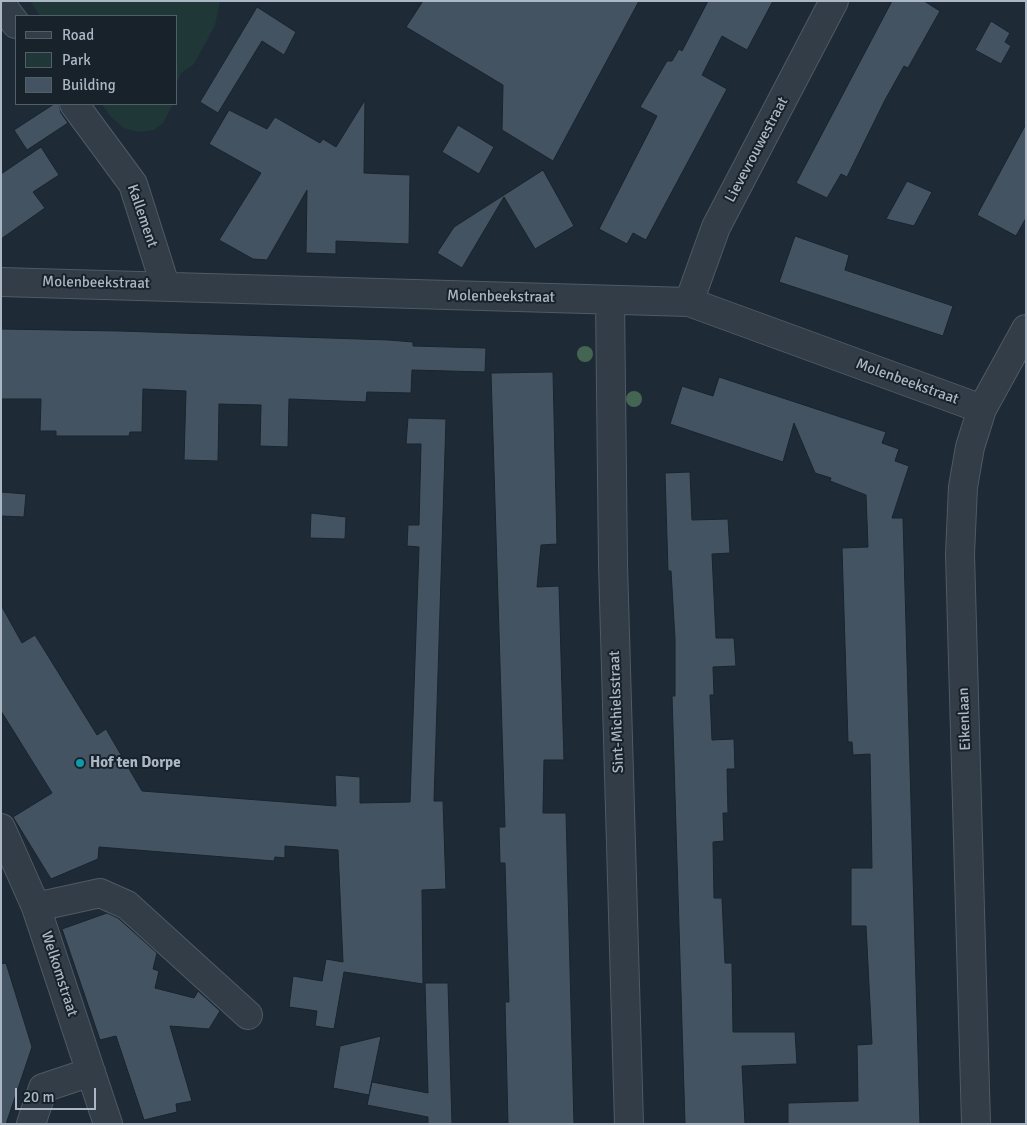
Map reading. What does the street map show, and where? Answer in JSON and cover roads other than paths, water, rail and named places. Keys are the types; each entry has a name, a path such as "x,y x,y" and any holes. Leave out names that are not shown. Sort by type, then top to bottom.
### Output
{"street":[{"name":"Lievevrouwestraat","path":"689,302 716,227 834,1"},
{"path":"1,4 15,23"},
{"name":"Kallement","path":"75,105 133,184 165,285"},
{"name":"Molenbeekstraat","path":"1,282 165,285 689,302 982,409"},
{"name":"Sint-Michielsstraat","path":"610,300 613,564 629,1124"},
{"name":"Eikenlaan","path":"976,1124 960,554 963,487 970,447 982,409 1026,329"},
{"name":"Welkomstraat","path":"1,828 36,907 108,1124"},
{"path":"36,907 100,894 126,905 248,1015"},
{"path":"31,1124 43,1088 91,1072"}],"place":[{"name":"Hof ten Dorpe","path":"80,763"}]}
